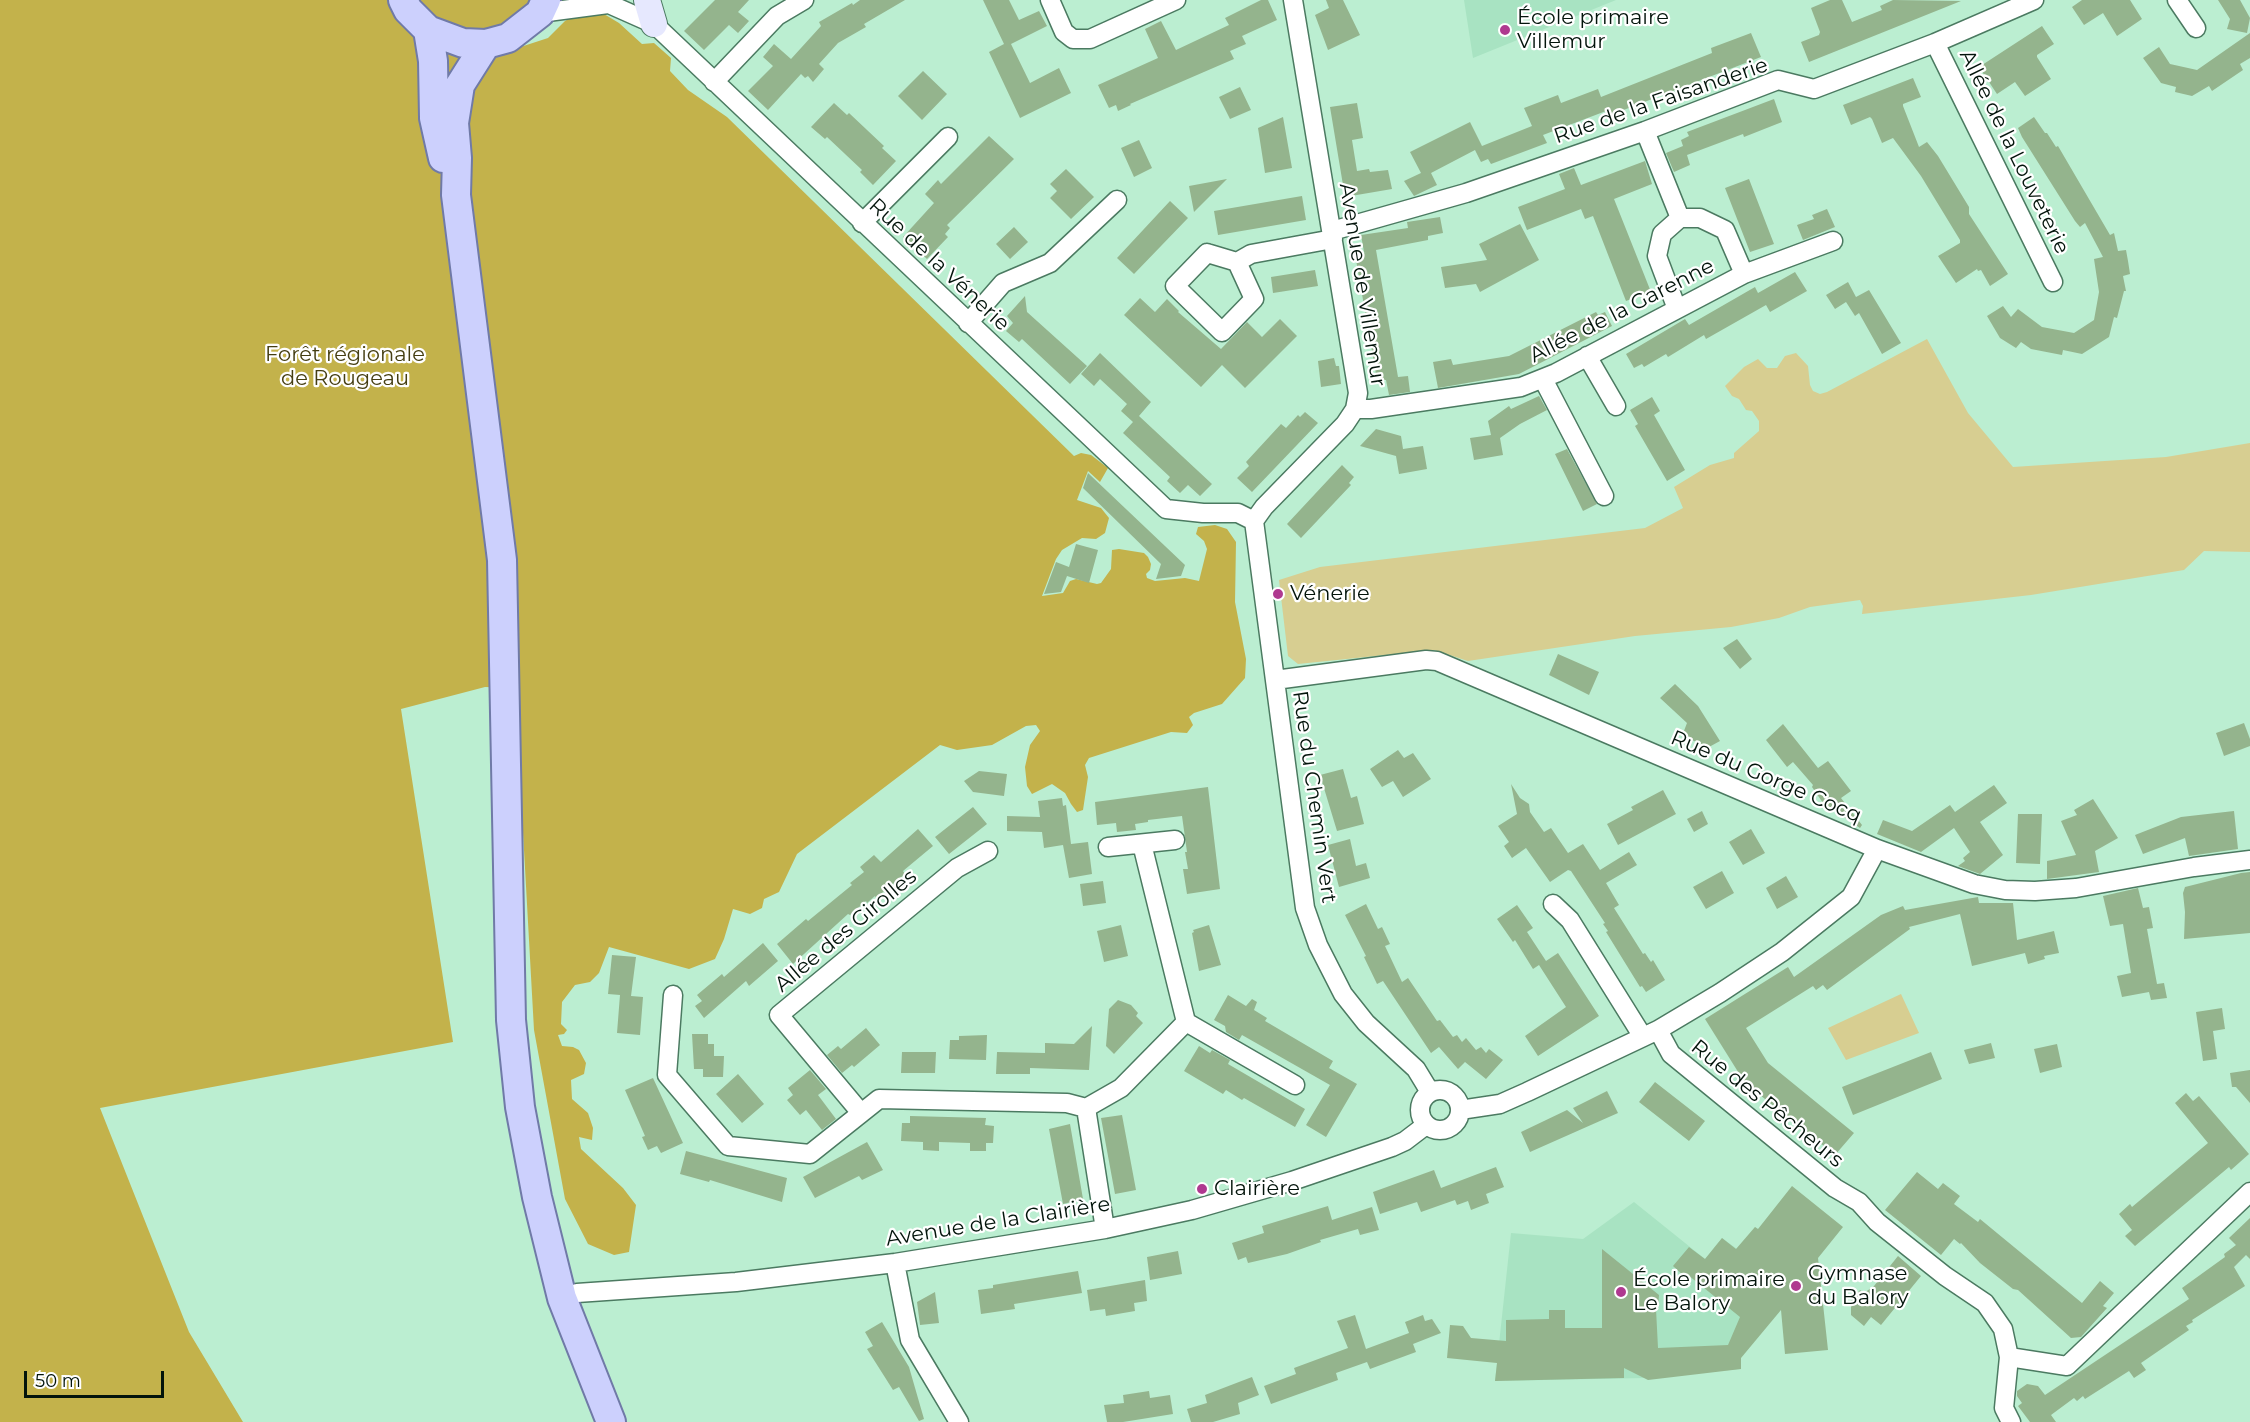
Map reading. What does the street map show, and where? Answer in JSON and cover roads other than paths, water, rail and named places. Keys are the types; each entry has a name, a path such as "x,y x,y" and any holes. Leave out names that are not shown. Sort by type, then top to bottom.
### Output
{"main road":[{"path":"403,0 408,10 428,30 463,43 486,44 508,38 543,6"},
{"path":"428,30 433,61 434,118 444,163 456,195"},
{"path":"486,44 460,85 454,123 457,158 456,195 502,560 511,1020 520,1107 537,1197 562,1298 610,1422"}],"street":[{"path":"714,82 777,16 804,0"},
{"path":"1050,0 1065,32 1073,39 1090,39 1176,0"},
{"name":"Avenue de Villemur","path":"1254,521 1264,507 1345,424 1354,409 1358,393 1293,0"},
{"name":"Rue de la Faisanderie","path":"1237,262 1251,254 1332,235 1466,193 1645,131 1778,80 1814,89 1935,43 2034,0"},
{"path":"2177,0 2196,28"},
{"name":"Rue de la Vénerie","path":"543,6 604,2 650,12 714,82 1166,509 1203,513 1238,513 1254,521"},
{"name":"Allée de la Louveterie","path":"1935,43 2053,282"},
{"path":"1645,131 1680,218"},
{"path":"862,223 948,137"},
{"path":"968,323 1003,283 1050,263 1117,200"},
{"path":"1677,309 1657,256 1662,234 1680,218 1700,218 1725,230 1744,274"},
{"name":"Allée de la Garenne","path":"1354,409 1371,410 1521,387 1587,356 1744,274 1833,242"},
{"path":"1207,253 1237,262 1254,299 1222,332 1175,286 1207,253"},
{"path":"1587,356 1616,406"},
{"path":"1543,378 1604,496"},
{"name":"Rue du Chemin Vert","path":"1254,521 1305,908 1318,945 1343,994 1366,1023 1416,1069 1430,1092"},
{"name":"Rue du Gorge Cocq","path":"1275,680 1426,660 1437,661 1877,849 1974,884 2005,890 2035,891 2076,888 2218,863 2250,860"},
{"path":"1108,847 1175,840"},
{"path":"1142,843 1186,1022 1295,1085"},
{"path":"1460,1110 1500,1104 1650,1033 1720,993 1832,915 1851,897 1877,849"},
{"name":"Allée des Girolles","path":"861,1113 779,1015 957,868 988,851"},
{"name":"Rue des Pêcheurs","path":"1553,904 1570,920 1650,1033 1671,1054 1835,1188 1859,1202 1877,1222 1945,1276 1985,1303 2003,1329 2009,1357 2004,1408 2011,1422"},
{"path":"673,995 667,1076 728,1146 810,1154 879,1098 1067,1103 1086,1108 1121,1088 1186,1022"},
{"path":"1437,1090 1450,1093 1455,1097 1460,1110 1456,1122 1445,1130 1438,1131 1426,1125 1422,1120 1420,1108 1425,1096 1437,1090"},
{"path":"1086,1108 1105,1229"},
{"name":"Avenue de la Clairière","path":"562,1298 577,1293 736,1282 895,1263 1105,1229 1192,1210 1292,1181 1392,1147 1405,1141 1426,1125"},
{"path":"2009,1357 2067,1366 2250,1192"},
{"path":"895,1263 910,1340 959,1422"}],"place":[{"name":"École primaire Villemur","path":"1505,30"},
{"name":"Vénerie","path":"1278,594"},
{"name":"Clairière","path":"1202,1189"},
{"name":"Gymnase du Balory","path":"1796,1286"},
{"name":"École primaire Le Balory","path":"1621,1292"}],"park label":[{"name":"Forêt régionale de Rougeau","path":"345,367"}]}
